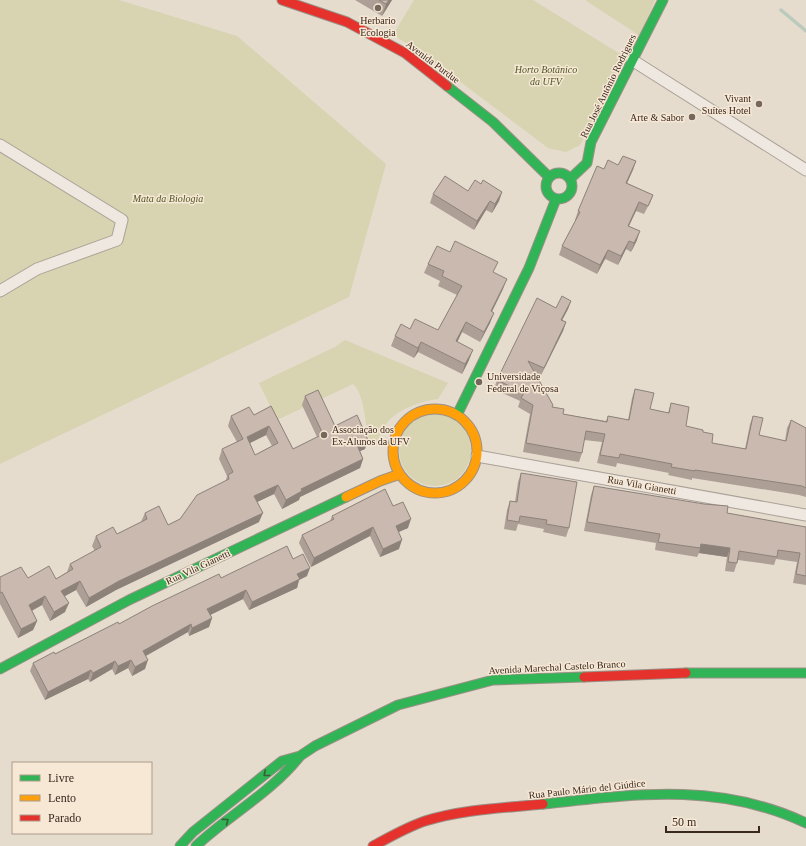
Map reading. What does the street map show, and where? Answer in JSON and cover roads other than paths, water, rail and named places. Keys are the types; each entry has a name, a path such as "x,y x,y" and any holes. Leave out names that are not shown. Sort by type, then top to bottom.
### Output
{"street":[{"name":"Avenida Purdue","path":"282,0 347,22 405,53 493,122 549,177"},
{"name":"Rua José Antônio Rodrigues","path":"570,179 587,163 591,142 663,0"},
{"path":"632,60 806,170"},
{"path":"0,145 122,220 117,240 37,268 0,291"},
{"path":"560,173 570,179 572,188 571,192 565,198 556,199 547,192 546,184 549,177 560,173"},
{"path":"457,415 529,268 556,199"},
{"path":"439,409 457,415 469,426 474,435 477,446 477,456 474,469 467,479 457,487 445,492 432,493 419,490 408,484 400,474 394,462 393,448 396,435 403,424 413,415 426,410 439,409"},
{"name":"Rua Vila Gianetti","path":"477,456 806,515"},
{"name":"Rua Vila Gianetti","path":"0,669 129,600 380,481 400,474"},
{"name":"Avenida Marechal Castelo Branco","path":"180,846 193,832 282,761 300,756 315,746 398,705 493,680 676,673 806,673"},
{"name":"Avenida Marechal Castelo Branco","path":"196,846 213,830 286,774 300,756"},
{"name":"Rua Paulo Mário del Giúdice","path":"373,846 402,830 426,821 454,814 620,796 669,793 742,800 787,814 806,823"}],"waterway":[{"path":"781,10 806,31"}],"place":[{"name":"Herbario Ecologia","path":"378,8"},
{"name":"Vivant Suítes Hotel","path":"759,104"},
{"name":"Arte & Sabor","path":"692,117"},
{"name":"Universidade Federal de Viçosa","path":"479,382"},
{"name":"Associação dos Ex-Alunos da UFV","path":"324,435"}],"park label":[{"name":"Horto Botânico da UFV","path":"546,74"},
{"name":"Mata da Biologia","path":"168,198"}]}
